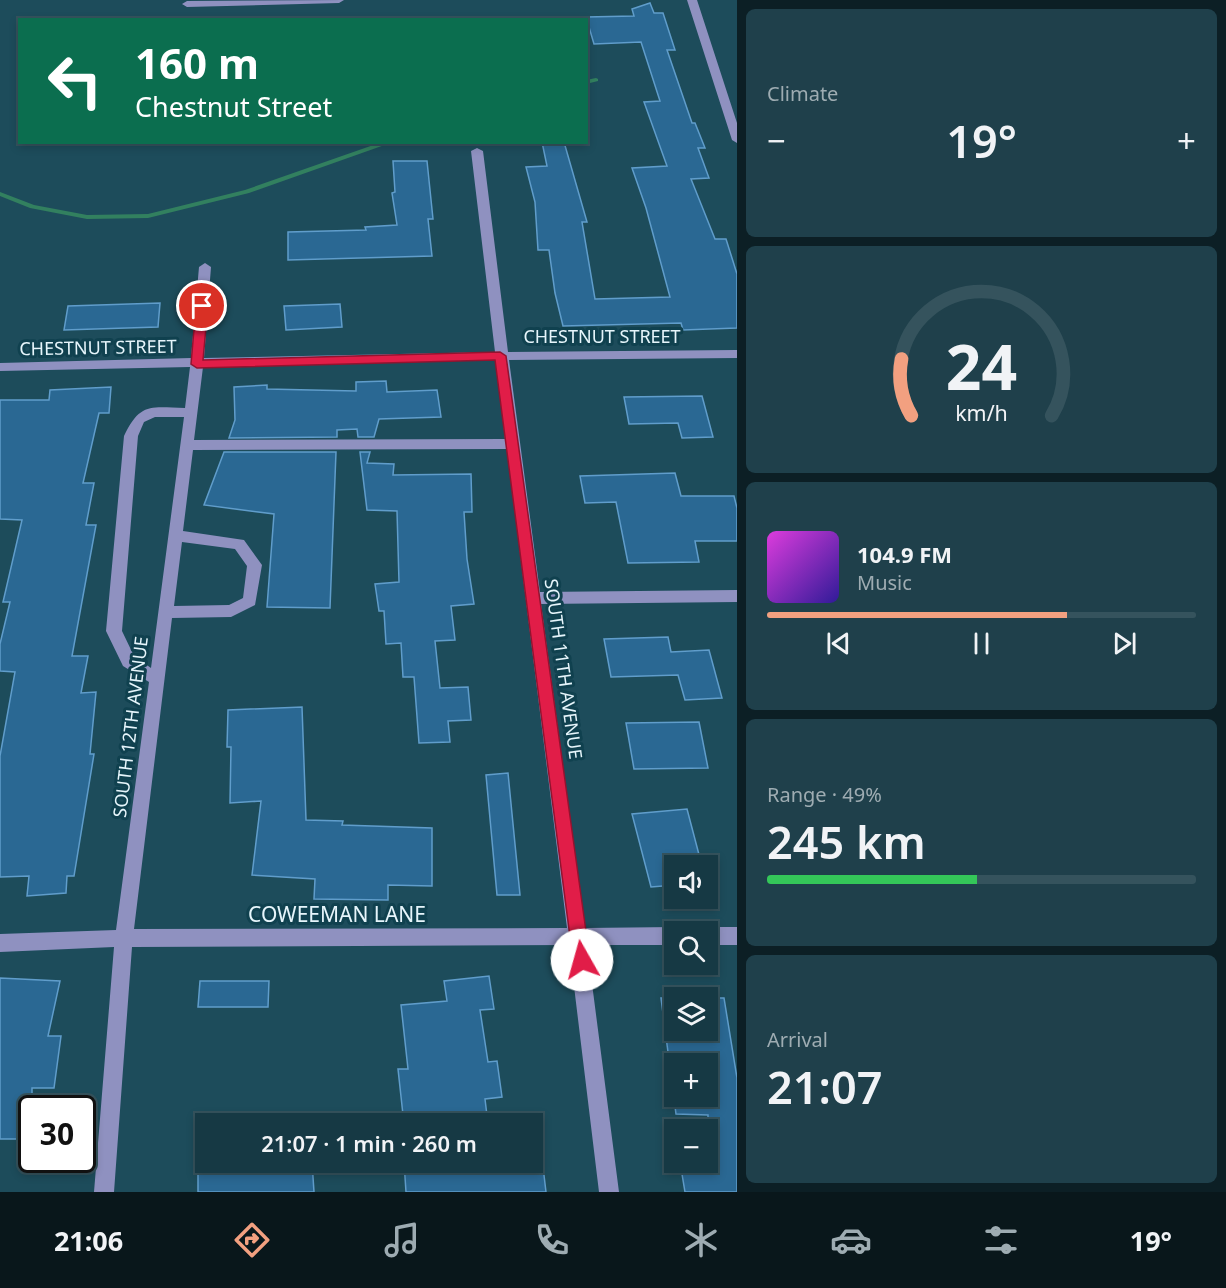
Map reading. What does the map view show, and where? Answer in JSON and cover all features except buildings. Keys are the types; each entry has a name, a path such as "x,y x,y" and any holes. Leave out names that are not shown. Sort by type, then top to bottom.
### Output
{"street":[{"path":"187,4 339,0"},
{"path":"692,0 737,140"},
{"name":"SOUTH 11TH AVENUE","path":"477,151 500,356 579,937 609,1192"},
{"name":"SOUTH 12TH AVENUE","path":"104,1192 124,938 197,364 205,267"},
{"name":"CHESTNUT STREET","path":"0,367 500,356 737,354"},
{"path":"157,679 132,668 121,652 114,631 131,436 139,419 153,412 191,413"},
{"path":"187,445 513,444"},
{"path":"166,612 231,610 250,601 254,577 255,566 239,544 175,536"},
{"path":"534,598 737,596"},
{"name":"COWEEMAN LANE","path":"0,943 124,938 664,936"},
{"path":"718,936 737,936"}],"waterway":[{"path":"588,82 596,80"},
{"path":"0,194 32,207 87,217 148,216 247,192 384,144"}],"route":[{"path":"202,306 197,364 500,356 582,960"}]}
